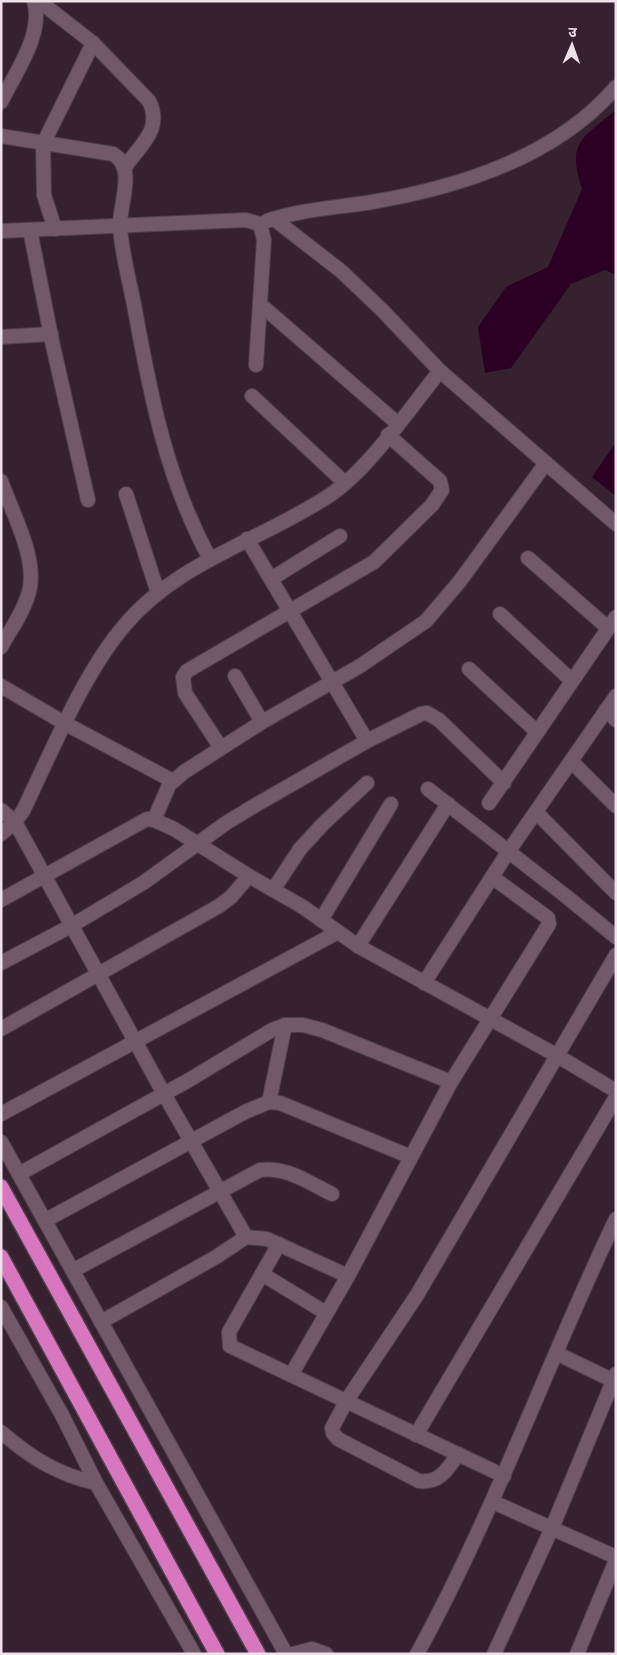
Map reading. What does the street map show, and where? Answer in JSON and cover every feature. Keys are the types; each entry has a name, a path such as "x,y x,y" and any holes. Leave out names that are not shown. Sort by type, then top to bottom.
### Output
{"highway":[{"path":"1,1186 258,1654"},
{"path":"1,1257 217,1654"}],"street":[{"path":"1,102 29,46 36,11 34,1"},
{"path":"39,1 93,43 149,100 154,110 154,126 125,167 120,227 146,368 167,460 188,515 210,559"},
{"path":"55,229 44,195 43,144 93,43"},
{"path":"1,231 246,220 260,224 296,212 370,202 415,193 485,171 544,147 594,110 616,87"},
{"path":"1,136 113,154 120,158 125,167"},
{"path":"274,219 341,271 382,310 440,371 616,524"},
{"path":"256,365 264,240 260,224"},
{"path":"30,230 88,500"},
{"path":"260,305 398,423"},
{"path":"1,337 51,334"},
{"path":"1,834 15,822 23,811 66,724 110,645 124,625 158,593 210,559 314,505 344,483 388,435 440,371"},
{"path":"252,396 344,483"},
{"path":"222,748 185,692 182,677 194,666 374,562 390,548 442,490 440,481 388,435"},
{"path":"154,820 164,793 173,781 262,722 333,682 406,637 438,610 546,462"},
{"path":"1,481 23,541 31,573 30,590 24,605 1,647"},
{"path":"126,494 158,593"},
{"path":"271,579 340,536"},
{"path":"247,540 367,741"},
{"path":"489,803 612,622 528,558"},
{"path":"500,614 571,680"},
{"path":"469,669 537,732"},
{"path":"235,676 262,722"},
{"path":"1,686 66,724 173,781"},
{"path":"424,983 508,852 572,762 611,715 616,696"},
{"path":"1,963 71,926 143,883 254,806 411,718 427,714 439,720 504,783"},
{"path":"572,762 616,806"},
{"path":"273,890 306,842 367,783"},
{"path":"428,789 616,937"},
{"path":"321,920 391,804"},
{"path":"358,946 448,804"},
{"path":"1,810 15,822 164,1094 246,1237"},
{"path":"537,813 616,893"},
{"path":"1,900 148,820 154,820 273,890 358,946 556,1055 616,1091"},
{"path":"1,1029 219,906 231,897 249,876"},
{"path":"291,1375 348,1276 451,1082 549,924 548,918 492,877"},
{"path":"1,1114 136,1043 338,932"},
{"path":"458,1454 448,1470 435,1480 419,1481 335,1436 332,1428 347,1400 417,1295 556,1055 610,978 616,955"},
{"path":"19,1174 164,1094 258,1037 285,1025 303,1025 322,1030 451,1082"},
{"path":"269,1102 285,1025"},
{"path":"416,1435 616,1097"},
{"path":"46,1220 245,1112 269,1102 293,1106 411,1157"},
{"path":"1,1142 74,1270 286,1654"},
{"path":"74,1270 250,1175 270,1169 286,1172 332,1194"},
{"path":"416,1654 453,1586 493,1502 556,1353 616,1219"},
{"path":"101,1322 216,1257 246,1237 260,1236 348,1276"},
{"path":"279,1244 229,1332 228,1342 234,1349 347,1400 504,1476"},
{"path":"262,1274 326,1313"},
{"path":"1,1307 62,1415 96,1482 194,1654"},
{"path":"494,1654 552,1528 574,1470 615,1379 556,1353"},
{"path":"1,1432 40,1462 63,1474 96,1482"},
{"path":"493,1502 616,1558 577,1654"},
{"path":"293,1654 312,1649 326,1654"}],"shaded area":[{"path":"616,110 616,275 605,270 571,284 511,368 485,373 478,327 506,287 548,267 582,189 576,161 580,143 586,135"},
{"path":"616,442 616,496 592,477"}]}
